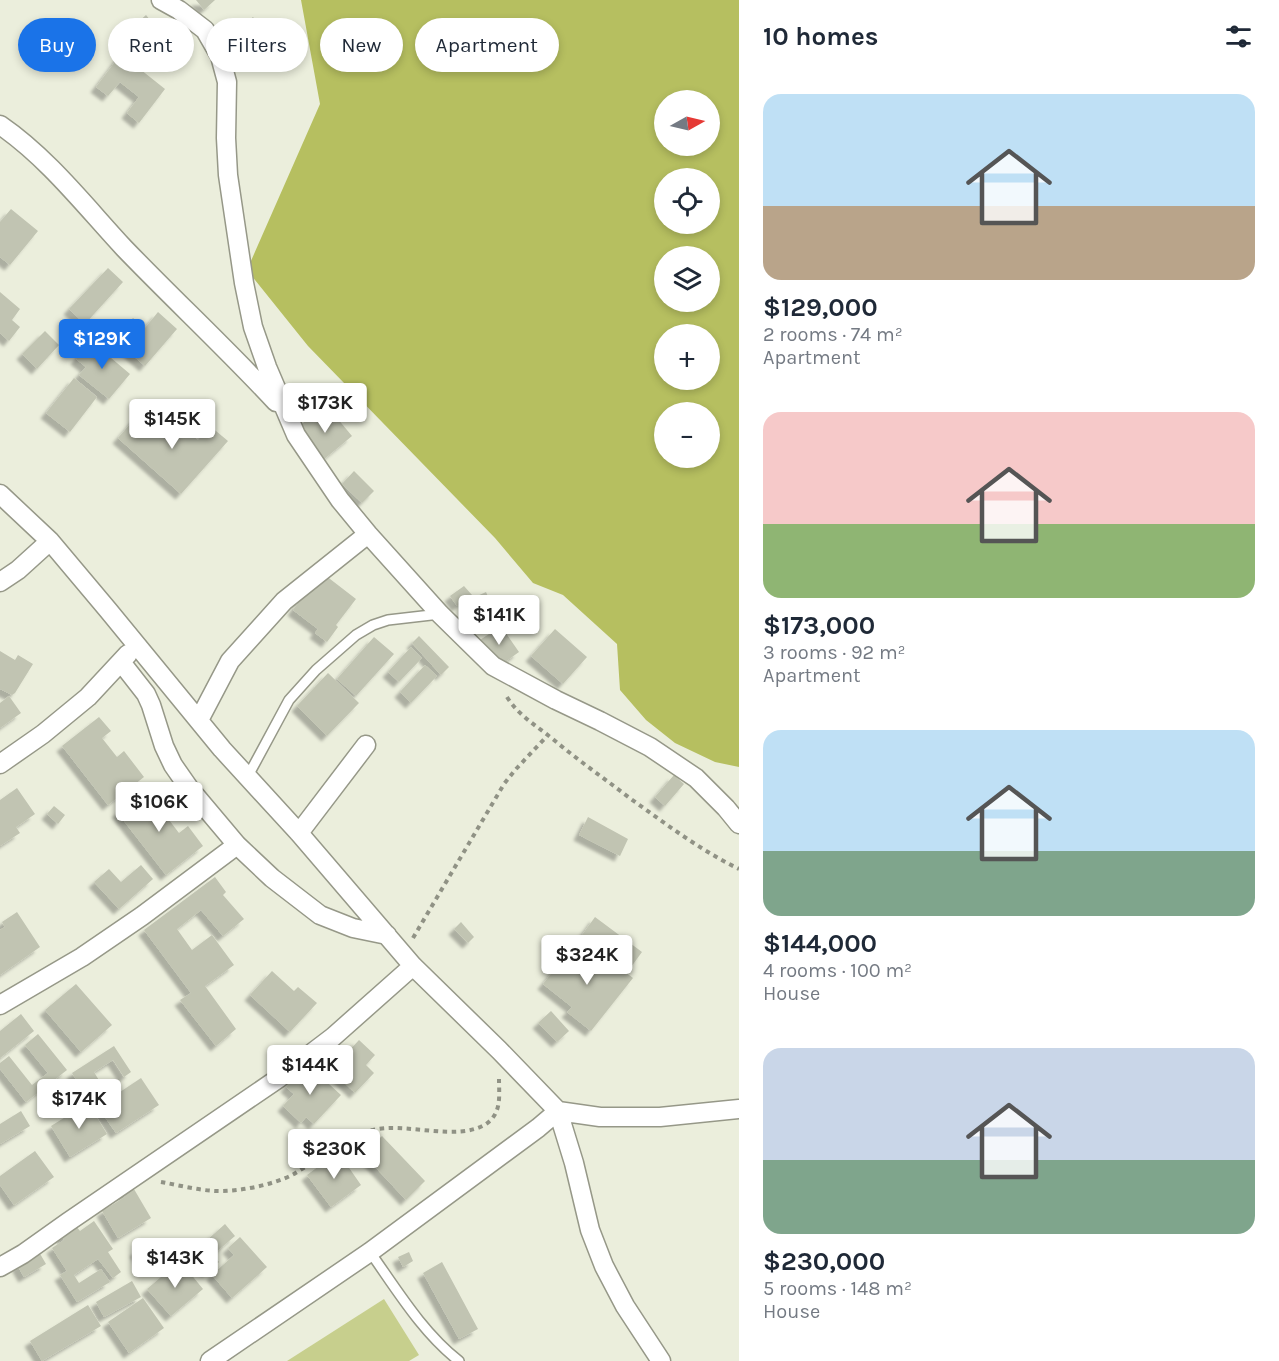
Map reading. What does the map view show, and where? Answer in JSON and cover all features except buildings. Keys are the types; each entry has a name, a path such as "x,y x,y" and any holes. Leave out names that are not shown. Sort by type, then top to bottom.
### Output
{"street":[{"path":"161,0 179,10 205,30 220,56 227,82 228,175 253,327 296,435 340,500 440,614 493,666 650,747 696,778 739,824"},
{"path":"0,125 50,167 164,289 243,365 285,411"},
{"path":"0,494 50,541 222,749 299,833 408,961 558,1111 574,1163 590,1230 604,1266 625,1306 661,1361"},
{"path":"199,720 230,661 284,601 368,534"},
{"path":"0,582 18,570 50,541"},
{"path":"0,764 88,697 136,645"},
{"path":"121,662 146,694 173,765 189,788 237,845 272,878 320,915 353,928 387,935"},
{"path":"299,833 366,745"},
{"path":"0,1005 82,957 142,916 237,845"},
{"path":"0,1267 23,1254 279,1078 333,1037 408,961"},
{"path":"210,1361 370,1252 558,1111 600,1118 660,1117 739,1110"}],"lane":[{"path":"248,776 289,700 316,670 356,635 387,620 440,614"},
{"path":"370,1252 415,1314 442,1347 459,1361"}],"path":[{"path":"493,666 505,692 524,717 674,831 714,857 739,869"},
{"path":"408,961 429,909 504,784 548,735"},
{"path":"133,1178 195,1189 231,1190 270,1183 292,1175 360,1134 373,1130 475,1129 486,1124 496,1115 499,1050"}],"green space":[{"path":"301,0 739,0 739,767 715,762 675,743 646,720 620,690 617,644 563,595 533,583 495,538 308,346 247,270 320,104 308,38 308,18 304,18"},
{"path":"384,1299 419,1355 409,1361 287,1361"}]}
